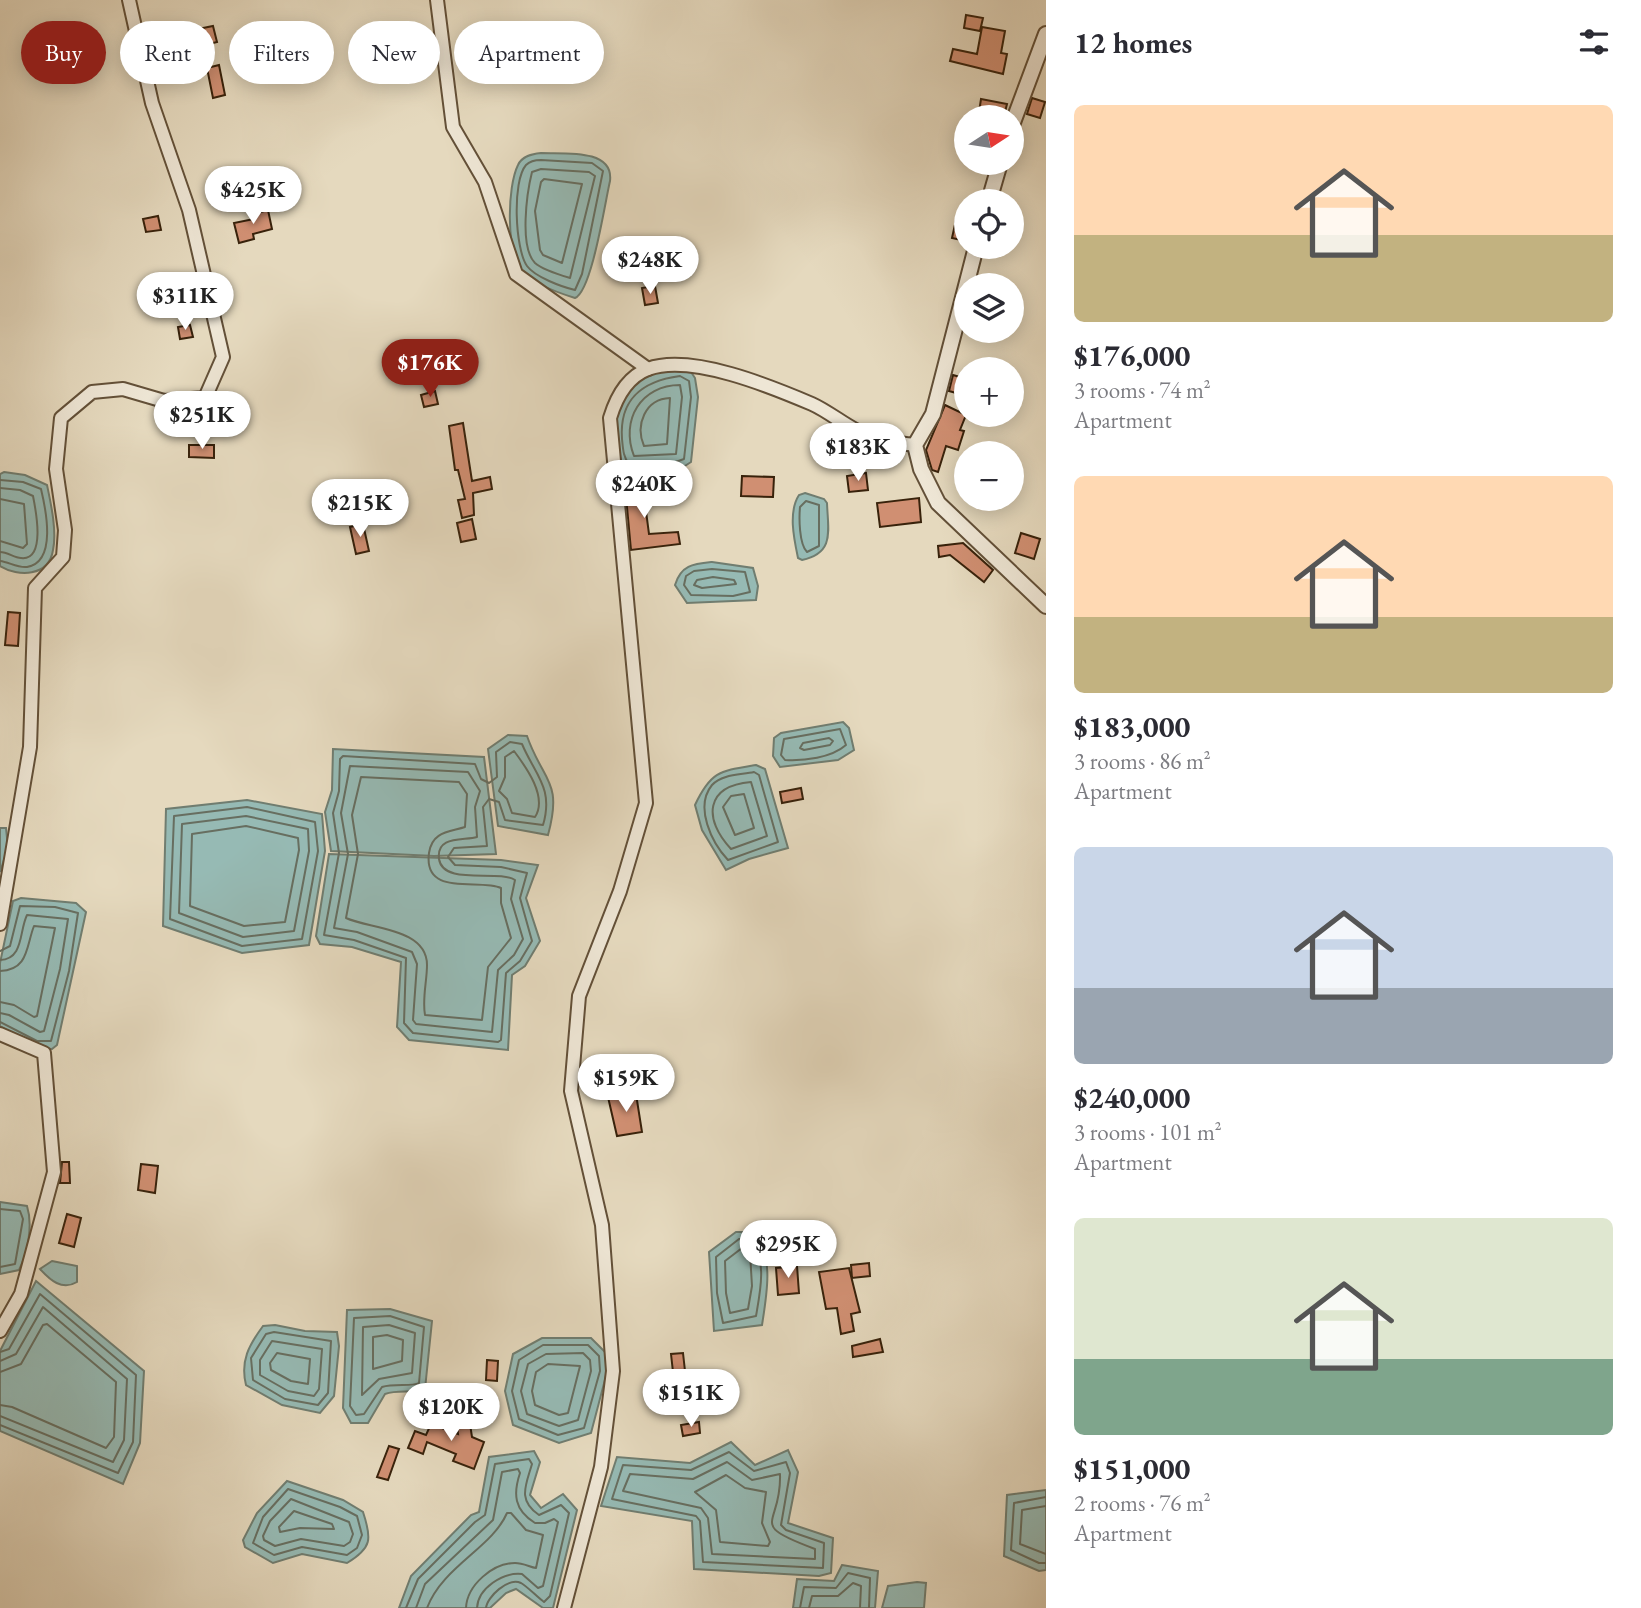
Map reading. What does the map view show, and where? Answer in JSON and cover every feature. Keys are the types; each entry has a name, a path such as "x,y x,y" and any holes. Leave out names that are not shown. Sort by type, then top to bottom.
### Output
{"street":[{"path":"0,924 30,747 35,588 63,557 65,530 56,469 61,418 92,392 123,389 164,401 205,398 222,357 189,210 152,103 129,0"},
{"path":"437,0 453,127 485,182 516,274 648,369"},
{"path":"1019,105 1046,34"},
{"path":"973,259 933,414 915,445 921,469 938,503 1046,606"},
{"path":"564,1608 601,1467 613,1371 602,1225 571,1091 579,996 620,891 646,803 610,418 615,400 631,379 648,369 684,365 723,372 813,405 871,438 915,445"},
{"path":"0,1034 44,1053 54,1172 20,1294 0,1331"}],"water":[{"path":"541,153 585,155 604,163 609,170 610,181 592,263 587,280 575,298 546,288 526,276 513,250 510,203 514,175 522,159"},
{"path":"681,368 691,372 695,378 698,397 691,462 677,471 627,471 619,462 614,437 620,409 626,396 643,378"},
{"path":"4,472 25,475 47,485 54,543 50,559 39,570 24,573 0,566 0,474"},
{"path":"805,493 824,499 827,503 828,531 825,546 820,552 802,560 798,558 793,517 799,495"},
{"path":"712,562 753,568 758,586 756,600 687,603 675,585 681,573 694,565"},
{"path":"843,722 849,728 854,750 838,760 780,767 773,756 774,738 781,733"},
{"path":"508,735 527,736 549,782 553,803 548,835 498,826 488,749"},
{"path":"333,749 484,757 496,854 434,856 331,851 325,812 332,790"},
{"path":"756,765 765,769 788,848 749,859 726,870 702,830 695,805 706,785 718,775"},
{"path":"247,800 322,814 325,851 309,945 242,953 163,926 166,809"},
{"path":"0,828 6,828 8,848 0,872"},
{"path":"329,854 501,860 538,865 526,898 540,941 525,966 512,975 508,1050 409,1040 397,1027 401,962 352,947 320,944 316,936"},
{"path":"21,898 76,903 86,912 57,1045 52,1049 36,1048 0,1026 0,963 13,901"},
{"path":"0,1202 27,1206 30,1221 27,1247 19,1270 0,1274"},
{"path":"736,1232 757,1232 762,1243 767,1277 762,1325 714,1331 709,1252"},
{"path":"52,1261 77,1266 77,1282 61,1285 48,1277 40,1269"},
{"path":"36,1281 144,1371 140,1443 123,1484 0,1431 0,1351"},
{"path":"390,1309 432,1321 425,1389 385,1394 368,1423 351,1423 343,1408 347,1310"},
{"path":"275,1325 305,1331 337,1332 339,1346 334,1396 320,1413 282,1405 246,1385 244,1368 250,1347 263,1326"},
{"path":"542,1338 591,1338 606,1353 607,1372 591,1433 559,1443 513,1425 505,1391 513,1354"},
{"path":"731,1442 755,1465 788,1450 798,1472 788,1523 833,1538 831,1573 819,1576 694,1569 692,1521 601,1506 617,1457 690,1463"},
{"path":"534,1451 540,1462 530,1495 541,1508 563,1494 577,1510 553,1608 543,1608 516,1589 506,1593 490,1608 399,1608 411,1576 471,1515 479,1512 489,1457"},
{"path":"287,1481 343,1500 363,1512 368,1529 368,1542 361,1552 347,1563 302,1554 273,1563 245,1547 243,1540 257,1513"},
{"path":"1046,1490 1046,1570 1039,1571 1004,1556 1007,1495"},
{"path":"842,1565 878,1571 875,1608 793,1608 797,1579 834,1581"},
{"path":"926,1583 924,1608 882,1608 888,1586"}],"building":[{"path":"966,15 983,18 980,31 964,28"},
{"path":"982,27 1005,31 1001,53 1007,54 1003,74 950,61 953,49 977,54"},
{"path":"219,65 225,95 213,98 210,84 215,84 215,66"},
{"path":"1032,98 1045,102 1040,118 1027,114"},
{"path":"981,99 1007,104 1007,105 980,105"},
{"path":"268,210 272,229 253,234 254,239 239,243 234,223 254,219 253,214"},
{"path":"158,216 161,230 146,232 143,219"},
{"path":"655,286 658,303 645,305 642,288"},
{"path":"190,325 193,337 180,339 178,327"},
{"path":"447,341 455,378 440,381 430,344"},
{"path":"953,375 954,392 949,391"},
{"path":"435,391 438,404 424,407 421,395"},
{"path":"945,405 954,409 954,427 961,427 960,430 964,431 961,441 954,441 954,449 946,446 938,472 932,470 926,450"},
{"path":"463,423 472,481 490,477 492,489 473,493 474,515 462,518 458,500 465,499 458,470 455,470 449,426"},
{"path":"189,445 214,445 214,458 189,457"},
{"path":"866,473 868,490 849,492 847,476"},
{"path":"742,476 774,477 773,497 741,496"},
{"path":"654,481 656,494 644,496 649,534 678,532 680,544 631,550 625,486"},
{"path":"919,498 921,522 880,527 877,503"},
{"path":"472,519 476,539 461,542 457,523"},
{"path":"363,524 369,551 356,554 350,527"},
{"path":"1021,533 1040,539 1034,559 1015,553"},
{"path":"963,543 993,570 984,582 950,555 939,557 938,546"},
{"path":"8,612 20,613 18,646 5,645"},
{"path":"801,788 803,799 782,803 780,792"},
{"path":"636,1094 642,1132 617,1136 608,1097"},
{"path":"62,1162 69,1162 70,1183 60,1183"},
{"path":"141,1164 158,1166 155,1193 138,1190"},
{"path":"67,1214 81,1218 74,1247 59,1243"},
{"path":"869,1263 870,1276 852,1278 851,1265"},
{"path":"797,1266 799,1293 778,1295 776,1268"},
{"path":"849,1268 860,1312 851,1314 854,1331 841,1334 837,1308 826,1309 819,1272"},
{"path":"880,1339 883,1352 853,1357 852,1346"},
{"path":"683,1353 685,1371 673,1372 671,1354"},
{"path":"487,1360 498,1361 497,1381 486,1380"},
{"path":"699,1422 700,1433 683,1436 681,1425"},
{"path":"431,1424 458,1434 457,1426 470,1424 472,1437 484,1442 474,1469 453,1461 456,1454 427,1442 423,1454 408,1448 415,1431 426,1435"},
{"path":"389,1446 399,1449 388,1480 377,1477"}]}
